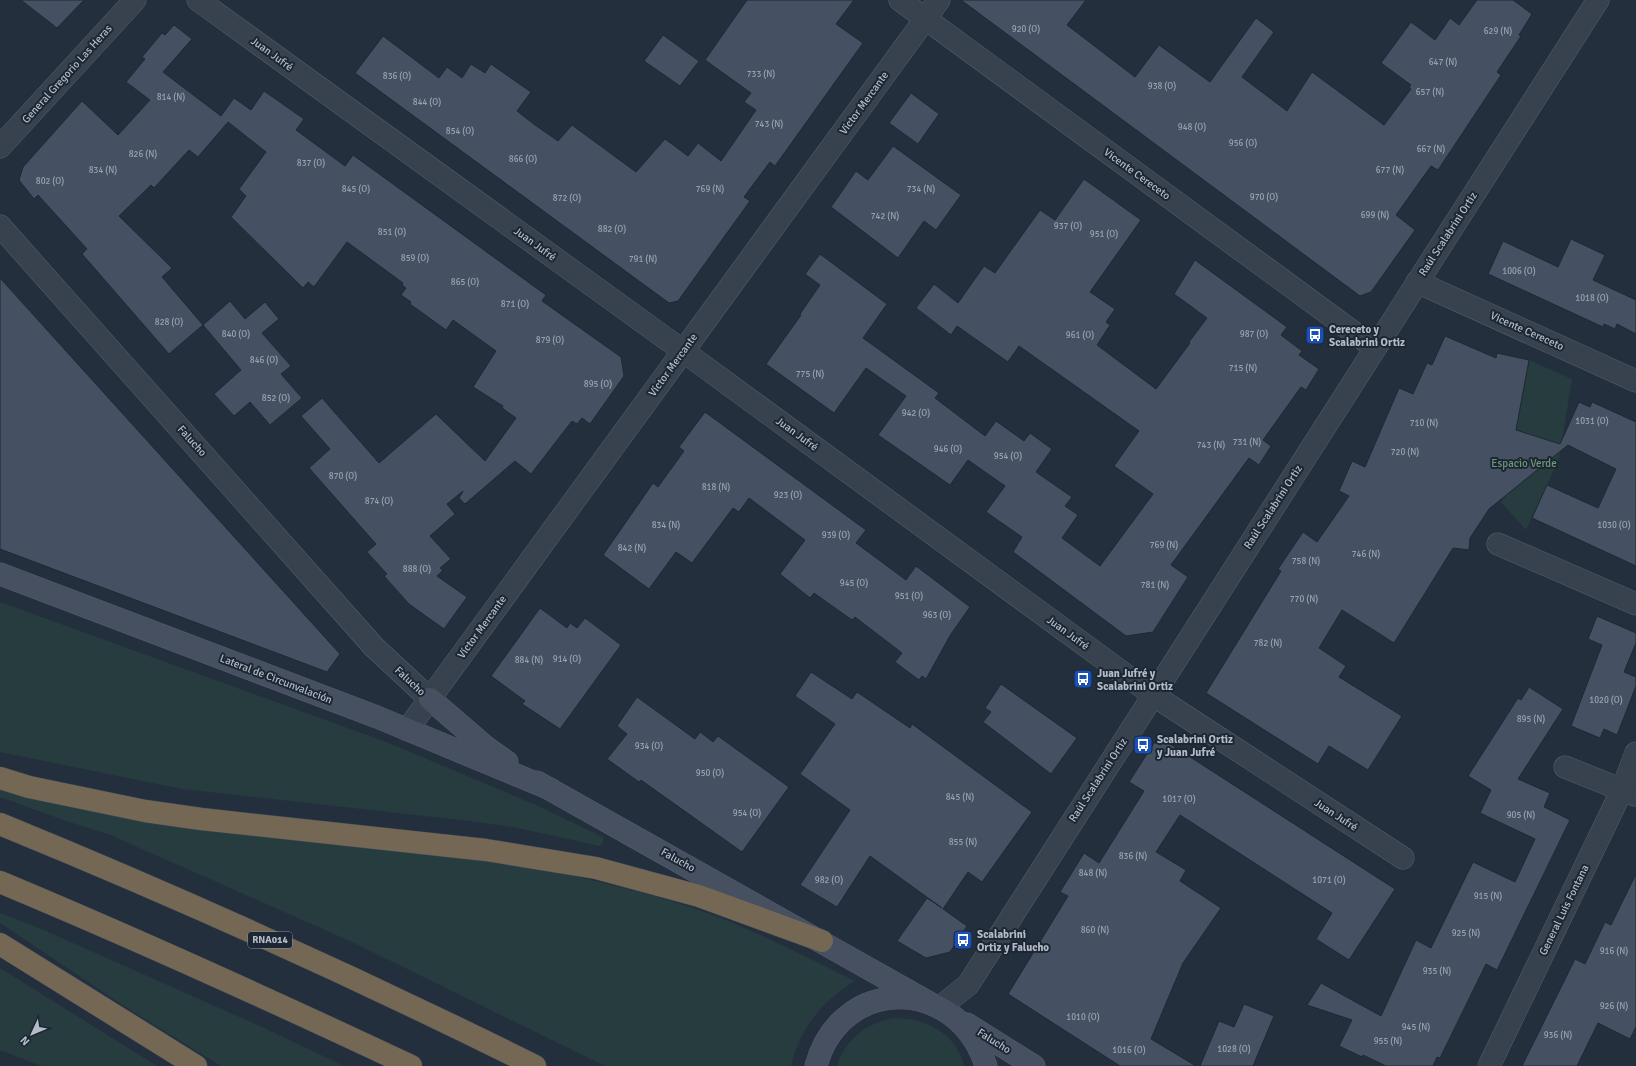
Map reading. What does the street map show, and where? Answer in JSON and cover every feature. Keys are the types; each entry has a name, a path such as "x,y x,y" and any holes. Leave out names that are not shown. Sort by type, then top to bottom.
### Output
{"highway":[{"path":"0,778 37,788 152,812 201,819 479,849 596,868 699,896 822,941"},
{"name":"RNA014","path":"0,824 112,870 244,928 420,1010 535,1066"},
{"path":"0,882 103,924 261,995 411,1066"},
{"path":"0,944 196,1066"}],"street":[{"name":"General Gregorio Las Heras","path":"0,147 135,0"},
{"name":"Juan Jufré","path":"198,0 683,351 1153,695 1403,858"},
{"name":"Vicente Cereceto","path":"900,0 1375,348"},
{"name":"Víctor Mercante","path":"407,730 939,0"},
{"name":"Raúl Scalabrini Ortiz","path":"941,1008 968,985 1598,0"},
{"name":"Falucho","path":"0,226 374,647 430,699 487,748 550,789 941,1008 1034,1066"},
{"name":"Vicente Cereceto","path":"1417,282 1636,381"},
{"path":"1498,544 1636,604"},
{"name":"Lateral de Circunvalación","path":"0,574 407,730 550,789"},
{"name":"General Luis Fontana","path":"1489,1066 1629,793 1636,753"},
{"path":"1565,767 1629,793"},
{"path":"816,1066 821,1050 834,1028 854,1012 877,1001 903,998 941,1008 966,1027 979,1045 986,1066"}],"green space":[{"name":"Espacio Verde","path":"1529,360 1572,379 1559,459 1526,530 1501,502 1510,489 1515,434"},
{"path":"0,602 389,743 536,805 603,837 603,842 600,846 518,828 469,821 182,789 0,752"},
{"path":"0,789 531,867 595,881 679,903 719,917 778,943 855,981 832,997 814,1017 800,1040 791,1066 605,1066 352,942 108,834 66,821 0,797"},
{"path":"0,913 37,927 262,1027 344,1066 221,1066 124,1006 0,923"},
{"path":"0,968 157,1066 41,1066 0,1050"},
{"path":"894,1018 928,1024 947,1036 960,1054 964,1066 837,1066 846,1047 859,1033 866,1028 884,1020"}],"building":[{"path":"21,0 84,0 57,28"},
{"path":"747,0 854,0 836,24 863,43 775,166 770,162 744,197 750,201 678,301 669,303 355,73 383,36 439,78 447,67 462,78 471,64 485,73 491,64 531,92 517,111 535,125 558,141 572,125 636,172 665,139 688,156 698,143 721,161 756,110 744,102 751,93 705,60"},
{"path":"961,0 1086,0 1067,25 1135,77 1159,45 1210,82 1256,18 1274,32 1242,77 1287,111 1312,72 1384,125 1411,89 1409,87 1411,85 1381,63 1411,22 1435,40 1450,18 1459,25 1477,0 1513,0 1532,14 1519,35 1521,36 1497,72 1501,75 1438,170 1431,166 1396,215 1415,230 1371,292 1360,296"},
{"path":"174,25 192,39 163,72 221,116 234,98 251,110 264,91 304,119 296,130 345,166 353,155 546,295 542,301 621,357 624,376 590,424 582,418 577,424 572,421 531,474 515,461 465,504 459,498 463,491 447,504 455,514 430,536 451,559 440,568 443,570 437,576 467,597 444,629 409,604 384,576 387,574 367,552 376,544 309,468 330,449 301,416 322,398 379,463 436,414 485,461 516,418 502,408 503,406 473,387 496,351 453,320 446,330 410,304 411,302 401,295 406,288 402,285 403,283 347,242 314,287 308,282 303,288 231,217 246,196 239,189 266,152 228,122 198,157 189,150 154,188 151,185 119,216 172,268 162,277 203,325 169,354 82,254 87,249 38,195 34,199 19,180 23,167 82,101 118,135 150,100 126,82 145,59 142,57 162,33 165,35"},
{"path":"663,35 699,61 680,86 644,61"},
{"path":"911,93 939,114 918,144 889,123"},
{"path":"893,146 961,195 936,230 924,221 898,258 831,207 856,171 868,180"},
{"path":"1084,179 1141,220 1090,292 1115,309 1106,322 1110,325 1097,345 1156,389 1207,318 1174,294 1195,260 1287,327 1281,335 1302,351 1299,355 1319,369 1306,390 1301,387 1263,440 1271,446 1259,465 1249,458 1171,565 1188,577 1153,632 1126,636 1013,552 1022,537 986,512 1005,486 968,460 950,485 878,435 906,396 866,368 834,413 766,364 801,315 800,314 820,285 805,274 820,254 887,304 863,338 939,393 935,398 985,436 996,421 1024,441 1030,433 1052,449 1036,472 1072,497 1065,506 1078,515 1062,538 1100,566 1153,494 1114,466 1139,431 1019,346 1008,362 957,326 951,335 916,308 934,284 958,303 984,266 995,273 1040,210 1055,220"},
{"path":"1571,239 1605,255 1593,280 1636,300 1636,334 1617,324 1615,329 1604,324 1603,327 1488,274 1503,241 1558,267"},
{"path":"0,278 340,654 327,672 0,549"},
{"path":"230,301 245,319 265,302 279,319 262,333 291,366 281,374 302,398 270,425 250,402 234,416 214,394 241,370 203,325"},
{"path":"1445,336 1496,358 1497,353 1529,360 1516,430 1560,444 1579,402 1590,407 1592,402 1636,422 1636,566 1532,518 1547,485 1598,508 1616,469 1568,445 1489,509 1470,538 1469,550 1453,548 1394,643 1342,610 1319,648 1346,666 1339,677 1402,716 1368,770 1329,746 1318,764 1206,693 1281,571 1278,569 1303,532 1317,542 1349,496 1339,491 1352,461 1365,467 1399,388 1413,394 1427,363 1432,365"},
{"path":"705,412 866,530 856,543 906,580 916,566 970,607 951,634 926,679 922,676 919,680 895,662 902,653 855,617 852,620 814,593 810,598 780,574 805,540 749,498 739,512 733,508 692,563 676,552 649,589 603,555 653,483 658,487 684,451 679,447"},
{"path":"540,608 567,628 570,623 577,628 585,618 621,645 560,729 522,704 525,701 491,676"},
{"path":"1597,616 1636,633 1636,643 1624,672 1636,677 1636,686 1617,735 1604,729 1600,738 1571,726 1602,645 1588,639"},
{"path":"811,672 852,699 857,692 910,728 912,724 1032,812 982,882 968,872 943,909 967,926 950,952 926,958 897,941 927,898 942,908 870,856 837,907 800,885 850,810 800,774 835,724 795,696"},
{"path":"1001,684 1077,738 1051,774 983,722 991,712 985,708"},
{"path":"1529,687 1563,709 1518,779 1550,793 1544,807 1570,820 1497,970 1486,964 1440,1058 1437,1057 1433,1066 1386,1066 1339,1046 1352,1020 1307,1005 1321,983 1381,1016 1416,940 1431,948 1473,862 1515,882 1535,839 1480,813 1491,790 1468,776 1518,698 1521,700"},
{"path":"637,697 695,739 700,732 713,742 718,736 789,787 742,852 641,780 639,782 607,759 627,734 617,726"},
{"path":"1167,742 1395,889 1349,960 1316,939 1332,913 1180,815 1156,852 1186,870 1180,881 1221,908 1183,963 1151,1039 1196,1066 1120,1066 1008,994 1068,896 1060,892 1084,853 1099,863 1144,791 1129,782 1154,743"},
{"path":"1636,874 1636,1027 1630,1039 1598,1023 1577,1066 1522,1066 1575,959 1585,964 1605,922 1611,925"},
{"path":"1244,1004 1274,1016 1253,1066 1200,1066 1219,1021 1234,1027"}],"place":[{"name":"Cereceto y Scalabrini Ortiz","path":"1315,335"},
{"name":"Juan Jufré y Scalabrini Ortiz","path":"1083,679"},
{"name":"Scalabrini Ortiz y Juan Jufré","path":"1143,745"},
{"name":"Scalabrini Ortiz y Falucho","path":"963,940"}]}
